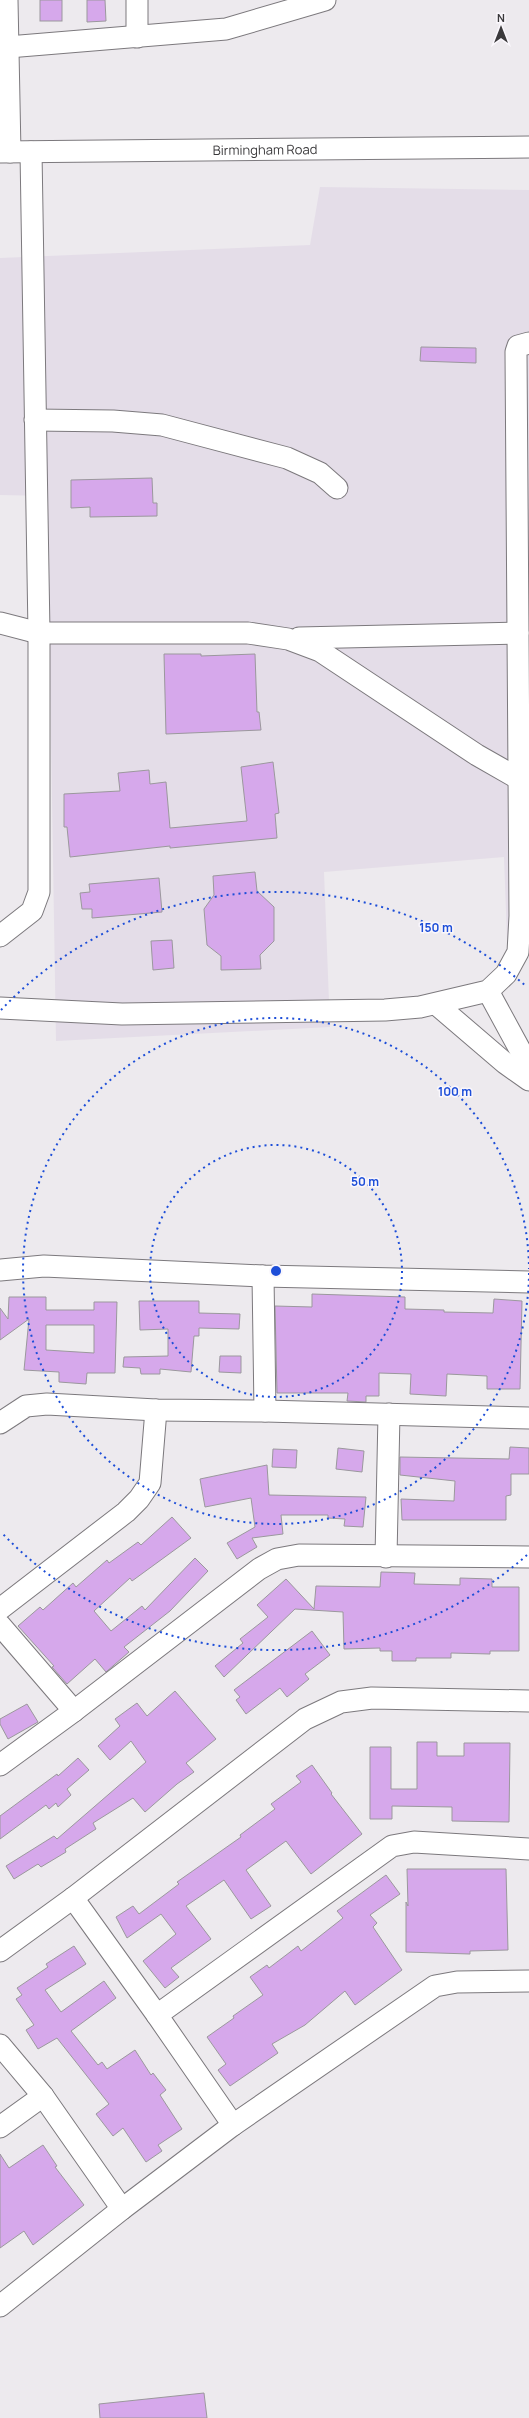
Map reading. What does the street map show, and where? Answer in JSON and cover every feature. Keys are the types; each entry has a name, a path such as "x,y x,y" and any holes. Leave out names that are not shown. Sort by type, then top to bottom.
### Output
{"street":[{"path":"5,152 8,47 7,0"},
{"path":"137,0 137,37"},
{"path":"8,47 226,29 325,0"},
{"name":"Birmingham Road","path":"5,152 529,147"},
{"path":"0,936 15,926 32,910 39,892 39,633 31,152"},
{"path":"0,1008 122,1014 385,1010 436,1004 488,991 506,974 518,952 520,916 519,779 522,620 516,352 518,346 529,343"},
{"path":"35,420 113,421 162,425 287,458 320,473 337,488"},
{"path":"288,639 522,620"},
{"path":"0,623 39,633 248,633 288,639 320,651 477,755 519,779"},
{"path":"488,991 525,1059 529,1079"},
{"path":"436,1004 504,1063 529,1079"},
{"path":"0,1270 44,1266 263,1276 529,1282"},
{"path":"263,1276 265,1411"},
{"path":"0,1423 26,1406 47,1404 156,1410 265,1411 529,1418"},
{"path":"0,1610 126,1512 139,1499 150,1483 156,1410"},
{"path":"386,1557 388,1414"},
{"path":"0,1765 74,1711 260,1569 277,1559 299,1555 386,1557 529,1557"},
{"path":"0,1625 74,1711"},
{"path":"0,1951 73,1898 306,1719 341,1702 372,1698 529,1701"},
{"path":"157,2015 392,1846 414,1842 529,1849"},
{"path":"73,1898 157,2015 233,2125"},
{"path":"0,2306 122,2209 233,2125 435,1986 457,1982 529,1981"},
{"path":"0,2045 43,2096 122,2209"},
{"path":"0,2128 43,2096"}],"shaded area":[{"path":"320,187 529,190 529,939 507,939 504,857 324,872 330,1027 56,1041 47,496 0,495 0,258 310,245"}],"building":[{"path":"40,0 62,0 62,21 40,21"},
{"path":"87,0 105,0 106,21 87,22"},
{"path":"421,347 476,348 476,363 420,361"},
{"path":"152,478 153,503 157,503 157,516 90,517 90,507 71,508 71,480"},
{"path":"164,654 201,654 201,656 255,654 257,712 259,712 261,730 166,734"},
{"path":"273,762 279,813 275,814 277,838 170,848 170,846 70,857 67,827 64,827 64,794 120,791 118,773 149,770 150,784 166,782 170,828 247,821 241,767"},
{"path":"255,872 257,891 274,907 274,941 260,955 261,969 221,970 221,956 207,945 204,909 214,895 213,876"},
{"path":"159,878 162,912 92,918 92,909 82,909 80,893 90,892 89,884"},
{"path":"172,940 174,968 153,970 151,941"},
{"path":"312,1294 405,1297 405,1309 444,1310 444,1312 493,1313 494,1299 522,1301 520,1389 487,1389 487,1376 447,1374 446,1396 410,1394 411,1374 379,1373 379,1396 366,1396 366,1402 347,1401 348,1393 277,1393 275,1306 312,1307"},
{"path":"9,1297 46,1297 46,1310 94,1310 94,1302 117,1302 115,1373 87,1373 86,1384 59,1382 59,1372 24,1370 29,1319 0,1340 0,1308 8,1319","holes":["46,1325 94,1325 94,1353 46,1350"]},
{"path":"139,1301 199,1301 199,1313 240,1314 239,1329 199,1328 199,1336 194,1336 191,1372 160,1369 160,1374 141,1374 140,1368 123,1367 124,1357 168,1356 168,1329 140,1330"},
{"path":"220,1356 241,1356 241,1373 219,1372"},
{"path":"510,1447 529,1448 529,1474 511,1474 511,1495 506,1496 506,1520 402,1520 401,1499 454,1501 455,1481 400,1475 400,1457 509,1459"},
{"path":"338,1448 364,1451 362,1472 336,1469"},
{"path":"273,1449 297,1450 296,1468 272,1467"},
{"path":"267,1465 269,1495 366,1497 363,1527 344,1526 345,1519 328,1518 328,1515 281,1515 283,1534 252,1538 257,1547 237,1559 227,1543 255,1527 251,1498 205,1507 200,1479"},
{"path":"172,1517 191,1538 132,1581 130,1578 94,1611 111,1631 142,1606 145,1610 195,1558 208,1571 170,1611 124,1647 129,1652 106,1672 95,1659 67,1684 52,1667 54,1666 18,1626 40,1607 43,1610 73,1583 76,1587 107,1560 109,1563 138,1542 141,1545"},
{"path":"381,1572 415,1573 414,1584 460,1585 460,1578 492,1579 492,1587 519,1587 519,1651 490,1651 490,1654 451,1653 451,1658 416,1658 416,1661 392,1661 392,1651 380,1651 380,1648 344,1649 343,1612 295,1609 224,1677 215,1666 243,1643 240,1639 268,1617 257,1605 286,1579 314,1609 316,1586 380,1587"},
{"path":"312,1631 330,1655 305,1674 309,1679 287,1697 280,1688 246,1714 236,1700 240,1697 234,1690"},
{"path":"175,1691 216,1739 186,1763 194,1772 177,1784 145,1812 133,1798 93,1823 96,1829 65,1849 66,1852 41,1867 38,1864 14,1879 6,1866 54,1836 57,1839 146,1762 131,1741 110,1760 98,1746 120,1726 115,1719 137,1703 147,1716"},
{"path":"27,1704 38,1722 8,1739 0,1724 0,1719"},
{"path":"417,1742 437,1742 437,1756 464,1756 464,1743 510,1743 509,1822 452,1821 452,1807 392,1806 392,1819 370,1819 370,1747 391,1747 391,1789 417,1789"},
{"path":"78,1758 89,1770 67,1789 71,1795 58,1807 56,1803 49,1809 46,1805 0,1839 0,1816 57,1774 58,1776"},
{"path":"312,1765 332,1793 331,1794 362,1834 311,1874 286,1841 246,1870 271,1906 251,1919 224,1880 186,1906 211,1939 171,1968 179,1977 165,1988 143,1961 176,1934 161,1914 127,1938 116,1917 133,1906 139,1914 179,1884 177,1882 241,1837 240,1835 275,1809 271,1804 301,1782 296,1776"},
{"path":"407,1869 506,1869 508,1950 470,1951 470,1954 406,1952 406,1902 408,1906"},
{"path":"386,1875 400,1894 370,1915 377,1923 373,1927 402,1970 355,2005 345,1991 305,2025 272,2044 278,2053 230,2086 218,2070 226,2064 207,2037 263,1995 250,1977 267,1965 269,1968 298,1946 301,1951 343,1918 337,1911"},
{"path":"74,1946 86,1964 45,1990 61,2012 104,1981 116,1998 71,2031 98,2065 102,2062 107,2069 135,2050 151,2075 153,2073 166,2090 160,2095 182,2129 158,2145 162,2151 146,2162 123,2128 113,2136 96,2114 109,2104 57,2038 38,2049 26,2030 34,2025 16,1999 22,1995 17,1988 48,1967 46,1964"},
{"path":"43,2145 57,2166 55,2167 84,2205 33,2245 24,2231 0,2248 0,2154 9,2168"},
{"path":"204,2393 207,2418 100,2418 99,2404"}]}
